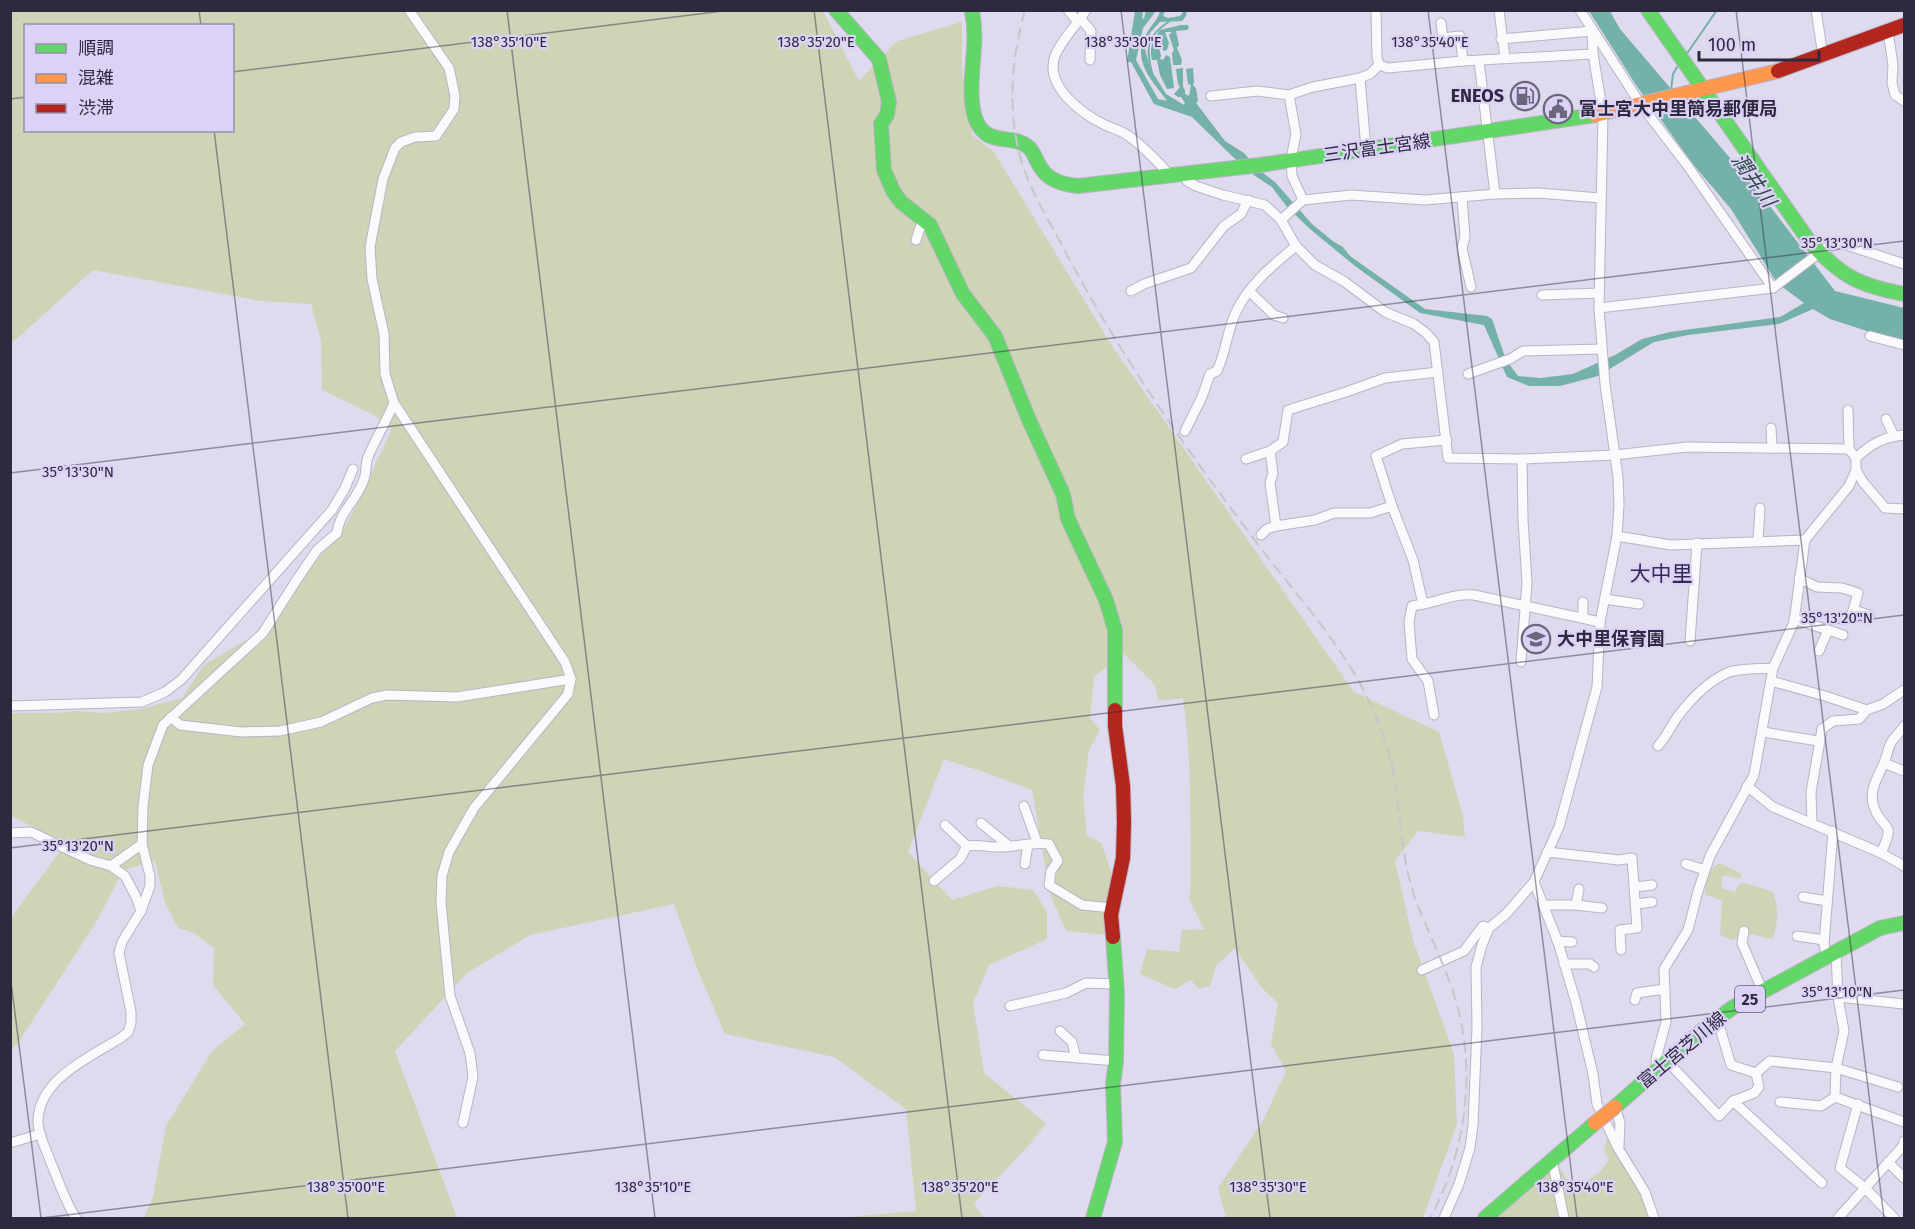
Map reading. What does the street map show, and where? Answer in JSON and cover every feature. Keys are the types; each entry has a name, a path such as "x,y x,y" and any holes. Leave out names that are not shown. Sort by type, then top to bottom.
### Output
{"street":[{"path":"409,10 449,68 455,96 454,109 436,136 415,136 401,142 395,148 383,179 370,247 372,279 384,334 385,375 394,403 564,662 572,679 568,694 474,808 449,852 442,876 441,903 450,996 470,1053 473,1077 463,1123"},
{"path":"836,10 879,59 889,102 882,124 884,170 893,191 901,202 930,225 963,294 995,336 1029,420 1063,494 1068,519 1106,600 1114,624 1115,726 1123,786 1124,822 1123,858 1112,915 1116,984 1116,1061 1113,1084 1115,1142 1093,1218"},
{"name":"三沢富士宮線","path":"972,10 975,32 973,110 976,125 985,134 1026,145 1031,149 1043,173 1053,182 1078,186 1240,168 1603,114 1769,74 1905,25"},
{"path":"1068,10 1082,17 1091,31 1090,60"},
{"path":"1376,10 1379,65"},
{"path":"1499,10 1505,58"},
{"path":"1580,10 1592,31 1773,288"},
{"path":"1648,10 1816,254 1856,281 1882,290 1905,294"},
{"path":"1816,10 1823,56"},
{"path":"1082,17 1054,57 1054,72 1058,87 1080,108 1104,124 1130,136 1170,176"},
{"path":"1441,23 1443,38 1460,36 1463,61"},
{"path":"1502,39 1592,31"},
{"path":"1444,1218 1459,1184 1470,1148 1475,1088 1476,967 1489,928 1506,914 1534,882 1559,827 1597,687 1600,622 1617,536 1619,505 1615,455 1604,376 1599,308 1603,114 1593,54 1592,31"},
{"path":"1888,31 1893,65 1892,83 1895,94 1905,101"},
{"path":"1379,65 1388,68 1505,58 1593,54"},
{"path":"1479,61 1495,194"},
{"path":"1211,96 1257,91 1289,95 1313,87 1360,78 1370,74 1379,65"},
{"path":"1360,78 1366,149"},
{"path":"1289,95 1296,134 1291,159 1292,176 1300,202"},
{"path":"1187,173 1187,181 1197,186 1264,205 1284,217 1296,246 1314,265 1345,282 1385,312 1414,324 1426,333 1434,342 1448,458 1522,459 1615,455 1677,447 1849,449"},
{"path":"1284,217 1300,202 1351,195 1425,200 1495,194 1560,194 1600,198"},
{"path":"1462,197 1465,237 1462,248 1471,287"},
{"path":"1131,291 1144,284 1191,268 1224,226 1241,214 1248,200"},
{"path":"916,240 922,219"},
{"path":"1599,308 1773,288 1816,254 1841,243 1905,264"},
{"path":"1185,431 1202,397 1209,374 1217,370 1236,311 1264,272 1296,246"},
{"path":"1249,291 1274,315 1283,318"},
{"path":"1542,295 1599,293"},
{"path":"1870,336 1905,345"},
{"path":"1468,374 1510,359 1523,351 1603,352"},
{"path":"1246,459 1270,451 1283,442 1287,410 1385,378 1437,372"},
{"path":"76,1218 58,1181 40,1134 38,1122 42,1102 63,1074 122,1037 128,1032 131,1023 131,1012 119,953 122,942 141,911 150,886 150,876 142,844 143,806 148,765 162,725 263,633 317,550 337,532 338,522 364,480 367,459 377,434 387,421 394,403"},
{"path":"1756,1073 1759,1087 1754,1093 1733,1101 1719,1116 1656,1059 1666,1022 1664,969 1688,930 1710,856 1754,775 1773,668 1794,619 1805,540 1849,486 1856,470 1856,458 1849,449 1848,410"},
{"path":"1856,458 1872,444 1882,439 1899,436 1886,419"},
{"path":"1771,428 1772,448"},
{"path":"1423,604 1413,560 1392,506 1377,456 1402,444 1447,440"},
{"path":"1270,451 1273,474 1270,483 1276,526"},
{"path":"1521,662 1527,583 1522,459"},
{"path":"10,706 142,702 165,692 181,680 332,510 353,469"},
{"path":"1856,470 1885,508 1904,512"},
{"path":"1261,535 1267,529 1276,526 1315,520 1334,513 1370,513 1392,506"},
{"path":"1758,541 1760,508"},
{"path":"1617,536 1671,545 1805,540"},
{"path":"1690,641 1697,543"},
{"path":"1799,578 1817,587 1842,588 1858,593 1853,612 1869,615"},
{"path":"1434,715 1428,681 1412,659 1409,622 1412,606 1440,601 1459,594 1473,595 1600,622"},
{"path":"1605,599 1639,604"},
{"path":"1583,602 1583,618"},
{"path":"1794,619 1843,635"},
{"path":"1819,651 1828,630"},
{"path":"1658,747 1686,705 1708,685 1728,672 1773,668"},
{"path":"171,717 180,725 241,732 280,731 321,722 372,698 387,695 457,697 572,679"},
{"path":"1771,681 1867,710"},
{"path":"1812,823 1811,792 1818,741 1822,729 1833,722 1858,719 1867,710 1883,704 1905,690"},
{"path":"1881,853 1889,836 1889,829 1874,808 1872,800 1875,781 1892,742 1905,726"},
{"path":"1762,732 1818,741"},
{"path":"1884,763 1905,771"},
{"path":"1747,786 1773,807 1833,831 1905,866"},
{"path":"1024,806 1033,843 1025,864"},
{"path":"981,823 1009,846"},
{"path":"945,825 967,846"},
{"path":"1833,831 1824,940 1831,956 1844,1031 1836,1068 1835,1097"},
{"path":"10,833 31,832 90,860 111,866 125,876 141,911"},
{"path":"967,846 980,844 996,848 1033,843 1049,844 1058,861 1051,871 1049,885 1082,905 1113,908"},
{"path":"111,866 142,844"},
{"path":"934,881 960,859 967,846"},
{"path":"1547,852 1618,860 1632,858 1637,928 1620,930 1621,950"},
{"path":"1686,864 1705,870"},
{"path":"1534,882 1557,941 1579,1014 1598,1104 1618,1148 1645,1192 1654,1218"},
{"path":"1635,887 1652,885"},
{"path":"1576,905 1579,889"},
{"path":"1803,897 1827,901"},
{"path":"1636,904 1652,902"},
{"path":"1543,905 1602,908"},
{"name":"富士宮芝川線","path":"1485,1218 1662,1065 1732,1008 1880,928 1905,923"},
{"path":"1422,970 1464,951 1483,926 1489,928"},
{"path":"1744,931 1742,943 1763,992"},
{"path":"1797,936 1824,940"},
{"path":"1557,941 1572,942"},
{"path":"1564,964 1590,964 1594,967"},
{"path":"1010,1006 1066,993 1086,983 1116,984"},
{"path":"1635,1000 1637,993 1665,989"},
{"path":"1838,997 1905,1004"},
{"path":"1718,1018 1731,1065 1756,1073"},
{"path":"1060,1031 1072,1042 1076,1058"},
{"path":"1043,1055 1116,1061"},
{"path":"1756,1073 1770,1061 1836,1068 1898,1087"},
{"path":"1780,1102 1821,1106 1835,1097 1905,1122"},
{"path":"1733,1101 1822,1183"},
{"path":"1858,1104 1840,1168 1865,1188 1894,1218"},
{"path":"1615,1107 1620,1123 1618,1148"},
{"path":"10,1143 40,1134"},
{"path":"1838,1218 1905,1141"},
{"path":"1552,1160 1564,1218"},
{"path":"1888,1162 1905,1178"}],"shaded area":[{"path":"11,11 823,11 859,81 897,41 962,22 962,68 972,135 994,152 1112,346 1354,692 1439,732 1463,816 1465,837 1418,831 1395,861 1413,940 1454,1054 1457,1124 1423,1218 1226,1218 1218,1188 1264,1119 1286,1071 1271,1044 1278,1003 1262,988 1235,948 1216,966 1210,986 1198,989 1191,980 1175,989 1140,974 1147,949 1179,952 1182,930 1204,929 1189,899 1191,885 1190,792 1183,698 1158,701 1155,685 1124,654 1094,676 1090,718 1100,730 1089,750 1083,796 1087,836 1101,842 1120,900 1108,935 1066,931 1050,894 1032,790 944,759 908,852 952,900 997,886 1033,890 1047,912 1047,939 989,965 973,1003 984,1073 1046,1123 1030,1144 974,1203 984,1218 836,1218 916,1211 906,1109 834,1057 725,1034 699,973 674,904 530,935 467,973 395,1051 457,1218 144,1218 153,1197 166,1126 212,1051 245,1024 213,985 214,948 192,932 178,928 165,903 155,861 123,870 98,919 18,1043 11,1050 11,918 66,843 11,816 11,713 76,711 104,713 141,709 182,698 204,665 258,633 348,522 392,429 372,414 322,390 321,341 311,304 261,301 93,270 11,346"},
{"path":"1135,11 1143,11 1142,18 1144,19 1146,11 1156,11 1143,28 1136,60 1158,99 1167,101 1150,78 1142,62 1142,44 1160,11 1165,11 1163,16 1168,18 1180,16 1187,11 1182,21 1160,22 1150,33 1145,49 1150,68 1166,94 1184,105 1181,97 1174,94 1180,87 1176,69 1183,68 1183,87 1185,94 1189,96 1191,85 1188,84 1186,69 1193,68 1193,85 1196,88 1198,101 1196,103 1225,141 1244,153 1259,170 1275,182 1312,224 1343,247 1350,256 1425,309 1487,316 1492,319 1506,360 1518,376 1541,378 1573,374 1615,355 1642,339 1670,332 1780,317 1804,303 1777,283 1731,209 1692,163 1636,85 1589,11 1610,11 1620,29 1759,192 1835,291 1904,308 1904,343 1830,319 1813,309 1779,324 1688,335 1654,342 1598,376 1560,386 1529,386 1507,377 1484,325 1420,313 1355,266 1310,229 1287,207 1272,187 1232,156 1192,117 1154,104 1131,62 1127,62"},
{"path":"1188,25 1189,28 1176,31 1181,65 1173,65 1174,50 1169,35 1172,32 1165,32 1169,43 1167,50 1164,51 1161,47 1160,34 1157,39 1160,59 1163,60 1166,55 1170,57 1174,88 1167,89 1160,75 1157,60 1152,60 1151,48 1160,30"},
{"path":"1720,863 1742,874 1740,879 1723,875 1721,888 1735,892 1740,883 1773,892 1777,915 1772,939 1749,934 1732,940 1720,935 1722,900 1705,895 1709,872"},
{"path":"1607,1137 1631,1164 1656,1218 1497,1218 1557,1164 1576,1187 1599,1173 1609,1160 1604,1152"}],"waterway":[{"path":"1686,55 1717,10"},
{"path":"1152,73 1149,55 1150,42 1157,31 1171,20"},
{"path":"1671,90 1673,74 1679,64"}],"railway":[{"path":"1025,10 1014,67 1014,126 1022,163 1036,197 1088,293 1135,370 1212,482 1342,655 1354,673 1384,736 1392,766 1410,882 1452,987 1464,1043 1466,1095 1458,1146 1451,1171 1430,1218"}],"traffic: fast":[{"path":"836,10 879,59 889,102 887,115 881,124 884,170 893,191 901,202 930,225 963,294 995,336 1029,420 1063,494 1068,519 1106,600 1115,630 1115,710"},
{"path":"972,10 974,24 972,104 978,125 989,135 1017,141 1027,146 1048,176 1053,180 1071,185 1260,165 1595,115"},
{"path":"1648,10 1809,241 1831,263 1851,277 1874,287 1904,294"},
{"path":"1615,1107 1700,1032 1732,1008 1880,928 1904,923"},
{"path":"1093,1218 1115,1142 1113,1084 1116,1061 1117,993 1113,937"},
{"path":"1485,1218 1595,1123"}],"traffic: slow":[{"path":"1595,115 1778,71"},
{"path":"1595,1123 1615,1107"}],"traffic: jam":[{"path":"1778,71 1904,25"},
{"path":"1113,937 1111,915 1123,858 1124,822 1123,786 1115,710"}],"place":[{"name":"ENEOS","path":"1525,96"},
{"name":"富士宮大中里簡易郵便局","path":"1558,109"},
{"name":"大中里保育園","path":"1536,639"}],"district":[{"name":"大中里","path":"1661,574"}],"water label":[{"name":"潤井川","path":"1754,180"}]}
